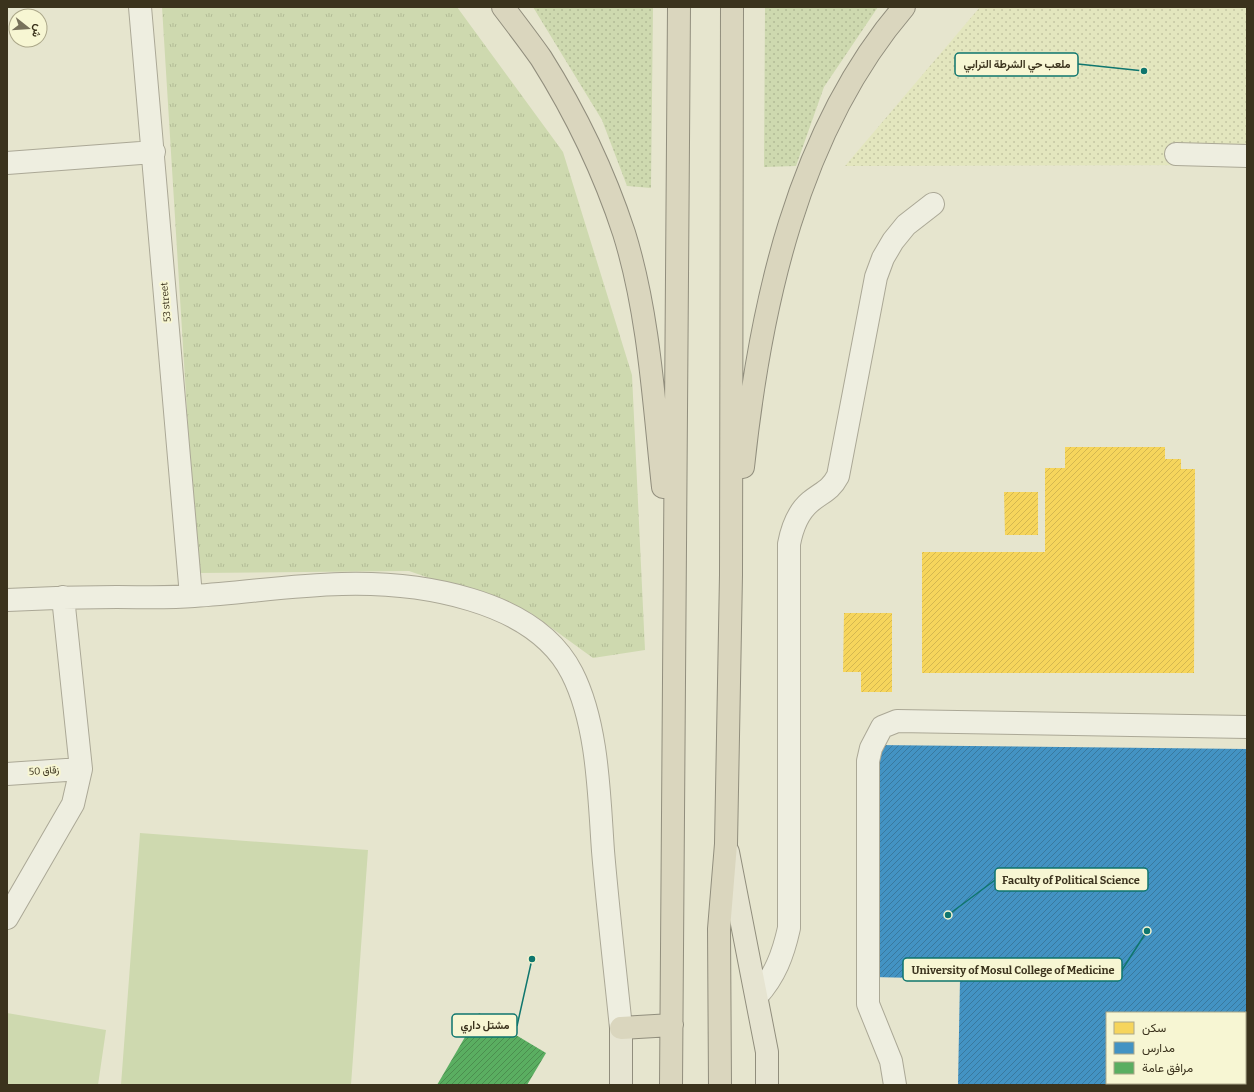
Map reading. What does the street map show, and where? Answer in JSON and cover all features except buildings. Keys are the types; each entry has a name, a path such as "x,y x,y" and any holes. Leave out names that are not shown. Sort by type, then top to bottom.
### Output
{"highway":[{"path":"503,7 540,58 572,113 601,173 624,233 639,296 650,365 674,596"},
{"path":"671,1085 679,7"},
{"path":"720,1085 719,929 726,844 731,575 732,7"},
{"path":"731,575 749,412 769,298 786,238 805,180 830,120 860,68 890,23 904,7"},
{"path":"621,1028 672,1025"}],"main road":[{"path":"726,844 767,1052 767,1085"},
{"path":"621,1028 621,1085"}],"street":[{"name":"53 street","path":"140,7 154,152 191,596"},
{"path":"7,164 154,152"},
{"path":"1176,154 1247,156"},
{"path":"757,996 766,986 780,962 789,928 789,544 792,532 802,510 809,503 826,492 838,476 871,296 883,258 893,241 906,225 933,204"},
{"path":"7,600 62,597 191,596 343,584 407,587 438,592 490,605 509,614 544,639 572,672 591,730 601,811 603,852 621,1028"},
{"path":"7,918 73,804 81,769 62,597"},
{"path":"896,1085 891,1061 868,1004 868,760 871,748 882,727 897,721 1247,727"},
{"name":"زقاق 50","path":"7,774 81,769"}],"green space":[{"path":"162,7 457,7 563,152 632,375 645,650 593,658 531,613 409,571 197,573"},
{"path":"533,7 653,7 651,188 627,186 602,120"},
{"path":"765,7 878,7 824,87 796,166 764,167"},
{"path":"980,7 1247,7 1247,165 845,166"},
{"path":"140,833 368,850 351,1085 121,1085"},
{"path":"7,1013 106,1030 98,1085 7,1085"}],"place":[{"name":"ملعب حي الشرطة الترابي","path":"1144,71"},
{"name":"Faculty of Political Science","path":"948,915"},
{"name":"University of Mosul College of Medicine","path":"1147,931"},
{"name":"مشتل داري","path":"532,959"}]}
